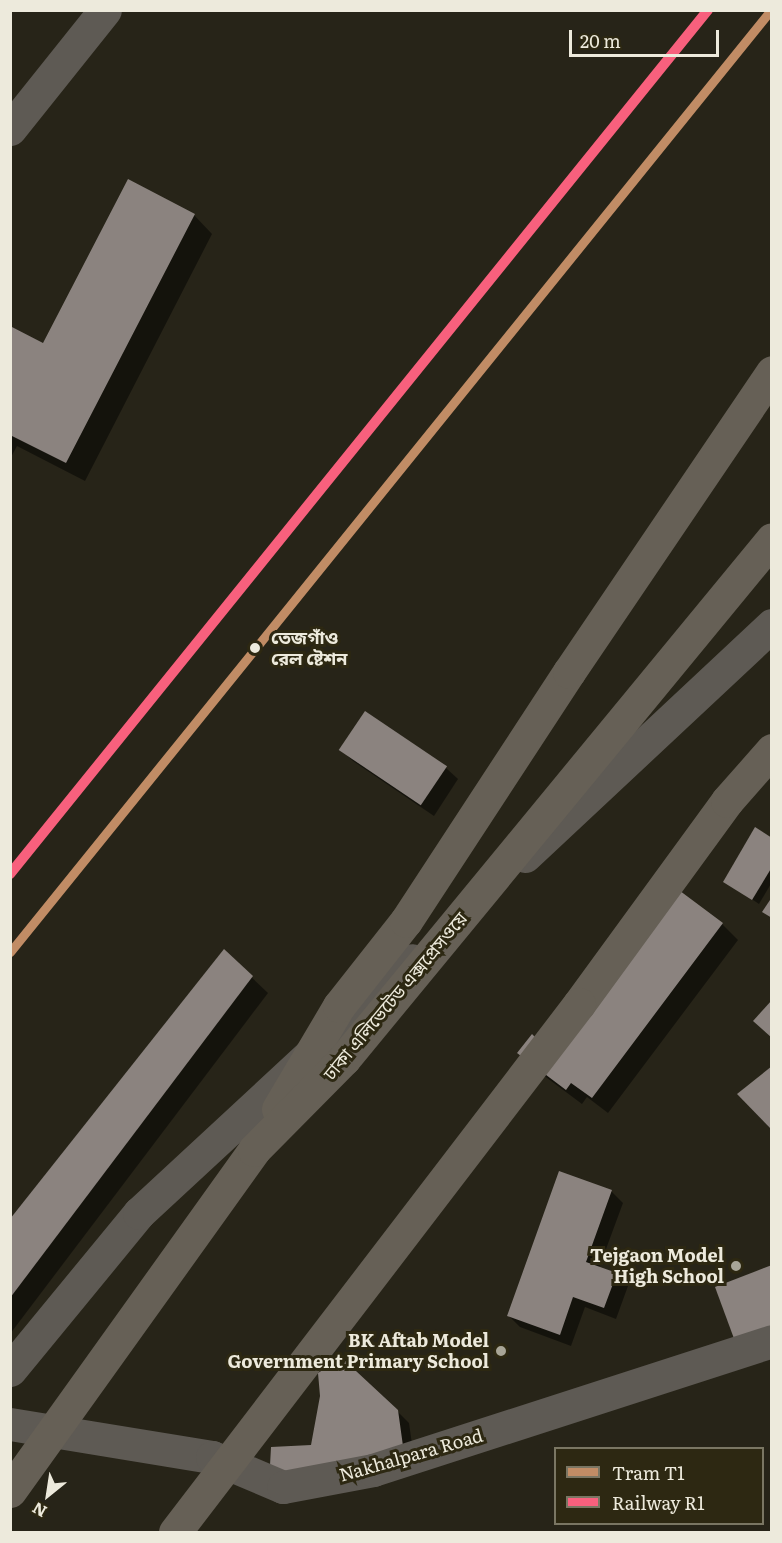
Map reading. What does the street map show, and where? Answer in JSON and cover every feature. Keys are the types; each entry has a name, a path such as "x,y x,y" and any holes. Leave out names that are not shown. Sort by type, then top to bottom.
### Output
{"highway":[{"path":"254,1150 339,1006 406,921 569,672 771,372"},
{"name":"ঢাকা এলিভেটেড এক্সপ্রেসওয়ে","path":"10,1491 254,1150 344,1059 771,538"},
{"path":"175,1533 579,1004 727,801 771,750"}],"street":[{"path":"10,129 105,10"},
{"path":"10,1370 139,1213 771,626"},
{"name":"Nakhalpara Road","path":"10,1424 212,1457 283,1487 373,1470 771,1341"}],"building":[{"path":"128,179 195,214 66,463 10,435 10,326 43,343"},
{"path":"365,711 447,766 421,805 339,750"},
{"path":"755,827 772,838 772,867 752,900 723,882"},
{"path":"660,876 723,923 592,1098 571,1083 566,1090 517,1053 532,1034 538,1040"},
{"path":"772,897 772,918 762,912"},
{"path":"224,949 253,976 10,1298 10,1219"},
{"path":"772,1000 772,1038 753,1021"},
{"path":"772,1066 772,1130 737,1094"},
{"path":"559,1171 612,1190 586,1262 617,1273 604,1308 573,1297 560,1335 507,1316"},
{"path":"772,1265 772,1331 736,1344 715,1287"},
{"path":"342,1358 398,1410 403,1446 269,1484 271,1447 311,1445 320,1396 318,1373"}],"tram line":[{"name":"T1","path":"10,952 771,10"}],"rail line":[{"name":"R1","path":"10,874 708,10"}],"place":[{"name":"তেজগাঁও রেল ষ্টেশন","path":"255,648"},
{"name":"Tejgaon Model High School","path":"736,1266"},
{"name":"BK Aftab Model Government Primary School","path":"501,1351"}]}
